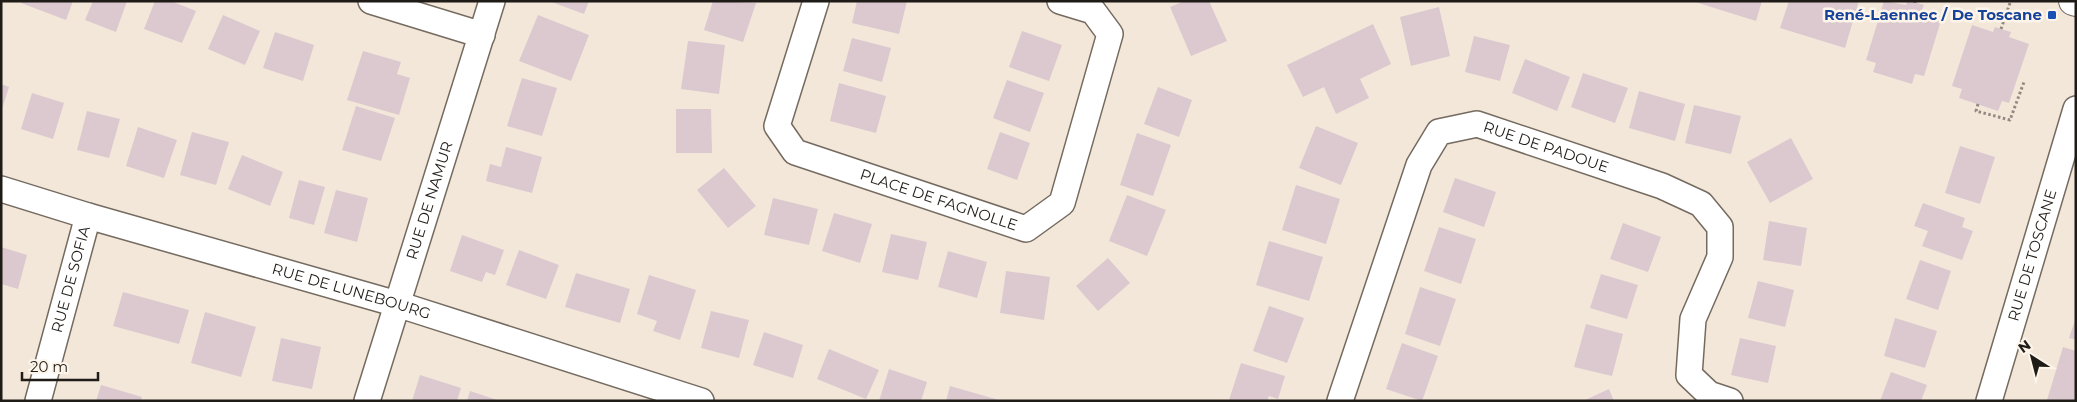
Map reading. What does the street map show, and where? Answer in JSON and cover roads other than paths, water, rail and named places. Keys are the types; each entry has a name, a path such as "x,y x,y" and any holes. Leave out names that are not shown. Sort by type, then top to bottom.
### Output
{"street":[{"path":"371,1 482,35"},
{"name":"RUE DE NAMUR","path":"366,401 492,1"},
{"name":"PLACE DE FAGNOLLE","path":"816,1 777,126 796,152 1026,229 1062,203 1110,34 1093,11 1060,1"},
{"name":"RUE DE TOSCANE","path":"1988,401 2076,109"},
{"name":"RUE DE PADOUE","path":"1340,401 1419,164 1438,132 1477,124 1662,186 1702,204 1720,227 1720,257 1693,319 1689,375 1709,394 1730,401"},
{"name":"RUE DE LUNEBOURG","path":"1,188 88,216 397,304 693,400"},
{"name":"RUE DE SOFIA","path":"38,401 88,216"}],"place":[{"name":"René-Laennec / De Toscane","path":"2052,15"}]}
